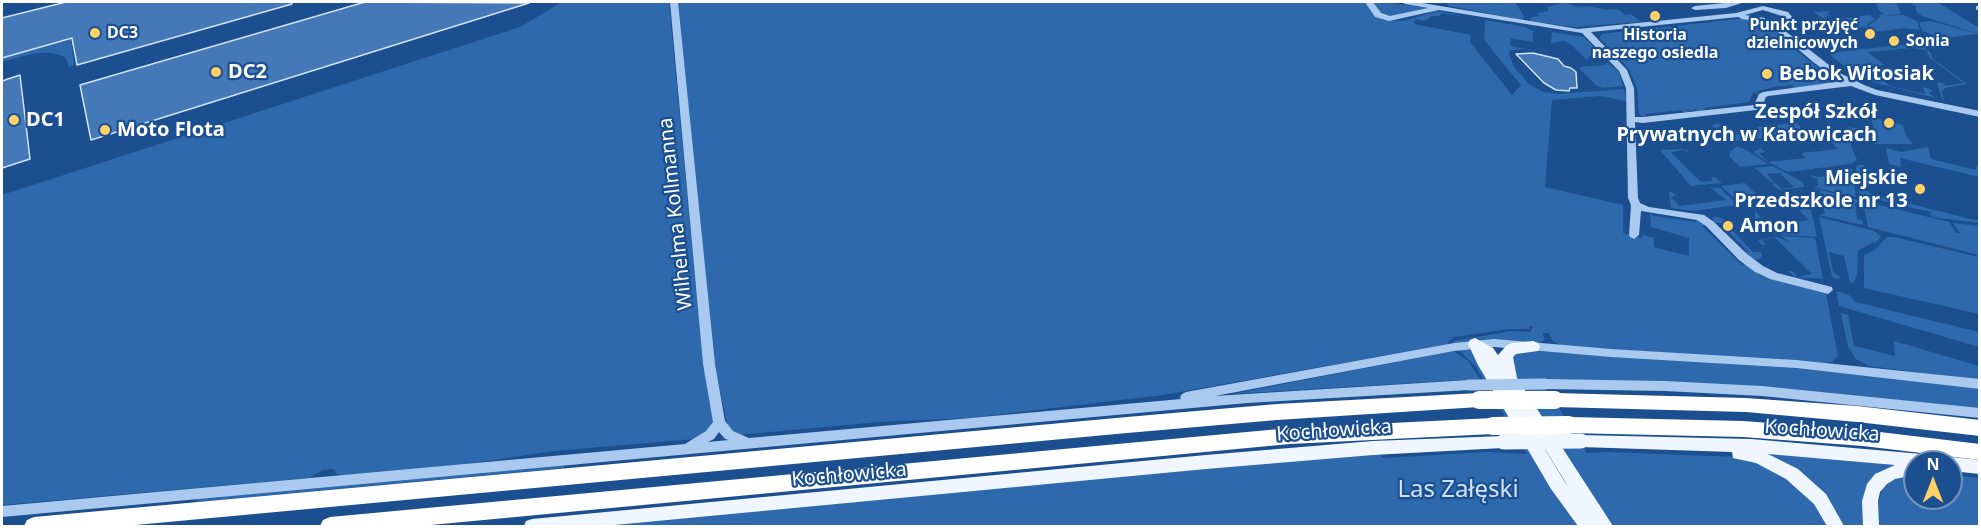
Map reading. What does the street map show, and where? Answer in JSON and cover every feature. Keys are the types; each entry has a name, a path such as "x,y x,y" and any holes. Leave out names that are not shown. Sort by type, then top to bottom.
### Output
{"highway":[{"path":"34,526 1474,393 1550,392 1619,400 1746,405 1868,415 1980,428"},
{"path":"330,526 1290,436 1498,434 1569,425 1743,429 1863,438 1979,462"}],"main road":[{"path":"1475,344 1488,352 1511,382 1585,499 1605,526"},
{"path":"1475,344 1557,484 1587,526"},
{"path":"1511,382 1505,356 1512,349 1533,347"},
{"name":"Kochłowicka","path":"532,526 1498,434 1581,441 1680,443 1822,451 1903,459"},
{"path":"1680,443 1748,455 1778,465 1806,485 1820,499 1836,526"},
{"path":"1963,464 1979,462"},
{"path":"1871,526 1870,501 1874,489 1881,479 1891,473 1903,470"}],"street":[{"name":"Wilhelma Kollmanna","path":"674,2 707,348 719,423"},
{"path":"1369,2 1378,15 1389,19 1442,6"},
{"path":"1405,2 1442,6 1545,27 1585,31 1718,18 1749,17 1775,24 1788,24"},
{"path":"1695,8 1726,6 1742,2"},
{"path":"1718,18 1769,5 1780,6 1790,19 1788,24 1794,34 1843,72 1867,84 1914,100"},
{"path":"1756,10 1756,15 1762,20"},
{"path":"1775,24 1815,59 1851,83 1875,92 1980,114"},
{"path":"1585,31 1625,73 1631,91 1636,205 1634,235"},
{"path":"1632,119 1643,120 1756,107 1762,96 1766,94 1851,83"},
{"path":"1636,205 1647,210 1700,217 1759,269 1774,276 1828,290"},
{"path":"1121,409 1475,344 1510,343 1533,347 1807,365 1980,384"},
{"name":"Kochłowicka","path":"1550,392 1665,386 1762,391 1890,402 1980,413"},
{"name":"Kochłowicka","path":"2,512 1008,419 1329,392 1474,393"},
{"path":"682,449 710,435 719,423 729,435 748,443"}],"green space":[{"path":"562,2 669,2 703,363 713,421 709,431 694,439 554,451 460,465 343,476 337,474 333,469 323,470 309,478 2,505 2,195 520,27"},
{"path":"678,2 1366,2 1373,14 1383,20 1403,21 1438,11 1472,18 1441,13 1440,16 1432,16 1426,21 1415,19 1414,24 1471,35 1470,42 1512,95 1521,85 1484,40 1485,20 1526,27 1533,31 1533,42 1511,38 1510,46 1526,49 1510,50 1509,54 1514,67 1530,85 1544,92 1557,94 1624,89 1626,101 1600,96 1552,100 1545,187 1623,205 1623,233 1642,238 1642,235 1654,238 1654,247 1689,256 1689,238 1651,227 1650,213 1653,216 1696,222 1696,219 1705,225 1702,226 1742,265 1746,264 1761,276 1826,294 1838,356 1832,362 1821,363 1609,349 1560,345 1552,340 1549,333 1543,333 1544,340 1539,343 1500,340 1454,343 1453,341 1512,331 1530,332 1533,327 1531,326 1528,329 1510,329 1454,337 1448,342 1449,344 1163,395 969,418 879,422 738,435 728,427 714,362"},
{"path":"1373,2 1427,8 1398,16 1388,16 1377,11"},
{"path":"1446,2 1515,2 1524,16 1523,20 1449,6"},
{"path":"1564,2 1577,7 1618,9 1625,15 1631,14 1641,22 1574,27 1530,21 1531,17 1539,16 1537,13 1548,11 1548,7"},
{"path":"1876,2 1896,2 1901,14 1883,16 1903,15 1917,21 1920,30 1904,28 1875,32 1868,26 1881,16 1877,15 1884,14 1879,11"},
{"path":"1908,2 1937,2 1979,28 1979,34 1922,16 1916,11 1916,6"},
{"path":"1813,12 1831,12 1827,13 1830,16 1824,17 1829,20 1870,15 1875,19 1866,26 1876,35 1864,27 1839,28"},
{"path":"1747,18 1776,28 1789,45 1822,71 1816,64 1836,77 1838,82 1831,79 1829,80 1832,83 1792,88 1793,85 1774,87 1757,91 1759,94 1753,92 1749,102 1704,108 1706,111 1694,112 1698,107 1692,111 1684,109 1691,113 1681,110 1645,114 1645,118 1639,114 1637,88 1629,69 1599,38 1602,34"},
{"path":"1931,21 1978,34 1943,38 1922,31 1919,22"},
{"path":"1552,32 1584,37 1596,49 1587,60 1564,41 1551,43"},
{"path":"71,39 74,65 69,67 65,57 52,53 36,53 2,62 2,58"},
{"path":"1909,44 1921,45 1931,53 1932,58 1967,84 1945,88 1942,92 1944,100 1942,99 1937,83 1941,82 1946,86 1964,83 1930,58 1926,50 1912,48 1868,52 1884,65 1866,67 1890,86 1925,94 1923,87 1927,88 1932,90 1930,94 1936,98 1868,81 1850,71 1828,53"},
{"path":"1607,62 1618,71 1623,86 1603,88 1597,86 1578,67 1607,65"},
{"path":"1783,111 1807,133 1736,141 1726,138 1711,125 1718,123 1722,126 1715,128 1724,136 1760,132 1757,127 1793,123 1784,115 1775,116 1771,113"},
{"path":"1871,117 1903,125 1906,136 1913,144 1874,144 1870,139 1857,139 1846,127 1874,130"},
{"path":"1816,137 1850,143 1857,160 1851,164 1788,172 1768,162 1805,158 1801,153 1838,149 1829,140 1820,141"},
{"path":"1737,146 1768,164 1740,167 1729,156"},
{"path":"1928,147 1931,159 1976,170 1976,165 1979,167 1979,177 1900,158 1901,167 1889,164 1886,148 1901,152"},
{"path":"1761,148 1765,152 1759,153 1768,162 1753,152"},
{"path":"1680,149 1687,150 1690,153 1683,150 1671,152 1701,182 1713,181 1711,178 1714,177 1722,183 1691,186 1660,150"},
{"path":"1858,165 1866,165 1860,168 1863,187 1871,194 1979,220 1979,223 1939,218 1931,216 1930,212 1904,206 1904,210 1893,206 1892,203 1866,197 1866,200 1860,198 1856,168"},
{"path":"1772,166 1803,182 1804,187 1779,190 1772,184 1776,183 1781,189 1794,187 1780,173 1767,174 1774,182 1771,182 1755,168"},
{"path":"1852,169 1856,197 1813,187 1818,186 1817,178 1811,175 1818,177 1849,173 1847,170"},
{"path":"1745,183 1760,198 1739,202 1742,205 1721,186"},
{"path":"1710,187 1720,188 1737,205 1694,211 1671,208 1669,192 1676,196 1671,197 1680,206 1726,200"},
{"path":"1813,188 1860,200 1860,203 1855,203 1857,219 1863,221 1863,225 1819,215 1825,214 1820,191"},
{"path":"1808,197 1817,237 1775,234 1755,225 1755,211 1761,218 1756,219 1766,228 1809,220 1799,210 1808,208 1797,198"},
{"path":"1863,201 1949,222 1956,233 1960,233 1953,223 1979,226 1979,255 1868,227"},
{"path":"1716,216 1730,222 1721,224 1730,228 1753,252 1760,252 1762,255 1760,259 1753,260 1744,253 1748,252 1720,223 1713,222 1712,218"},
{"path":"1819,217 1874,231 1881,236 1876,243 1873,242 1858,251 1857,275 1854,282 1850,283 1844,256 1829,252 1833,272 1841,278 1837,279 1832,276"},
{"path":"1781,236 1799,237 1800,239 1801,237 1815,238 1823,279 1795,277 1788,271 1792,271 1798,277 1812,274 1775,238 1762,240 1766,245 1762,245 1758,240 1777,237 1790,242"},
{"path":"1887,237 1979,257 1979,314 1864,288 1864,255 1875,250"},
{"path":"1836,291 1849,295 1856,302 1979,332 1979,347 1839,306"},
{"path":"1841,313 1848,315 1854,346 1895,356 1894,341 1979,366 1979,380 1869,366 1856,359 1848,347"},
{"name":"Las Załęski","path":"1468,349 1579,526 583,526 1200,467 1376,453 1384,458 1487,452 1527,454 1476,367 1459,350"},
{"path":"1525,350 1793,368 1979,387 1979,409 1792,389 1669,382 1541,379 1587,453 1740,457 1771,468 1811,498 1829,526 1612,526 1510,368 1511,355"},
{"path":"1454,351 1468,361 1480,379 1232,394"},
{"path":"1760,453 1897,464 1879,472 1866,487 1863,498 1864,526 1842,526 1838,516"},
{"path":"565,465 564,468 195,502 198,498"},
{"path":"1903,476 1903,510 1963,510 1963,476 1979,478 1979,526 1877,526 1877,507 1882,490 1891,480"}],"building":[{"name":"DC3","path":"66,2 291,2 292,4 77,65 72,38 2,58 2,18"},
{"name":"DC2","path":"365,2 529,3 91,140 80,85"},
{"path":"1533,53 1558,59 1564,66 1571,68 1576,72 1577,88 1570,88 1569,91 1556,90 1544,83 1516,54"},
{"name":"DC1","path":"20,75 30,159 2,168 2,81"}],"place":[{"name":"Historia naszego osiedla","path":"1655,16"},
{"name":"DC3","path":"95,33"},
{"name":"Punkt przyjęć dzielnicowych","path":"1870,34"},
{"name":"Sonia","path":"1894,41"},
{"name":"DC2","path":"216,72"},
{"name":"Bebok Witosiak","path":"1767,74"},
{"name":"DC1","path":"14,120"},
{"name":"Zespół Szkół Prywatnych w Katowicach","path":"1889,123"},
{"name":"Moto Flota","path":"105,130"},
{"name":"Miejskie Przedszkole nr 13","path":"1920,189"},
{"name":"Amon","path":"1728,226"}]}
